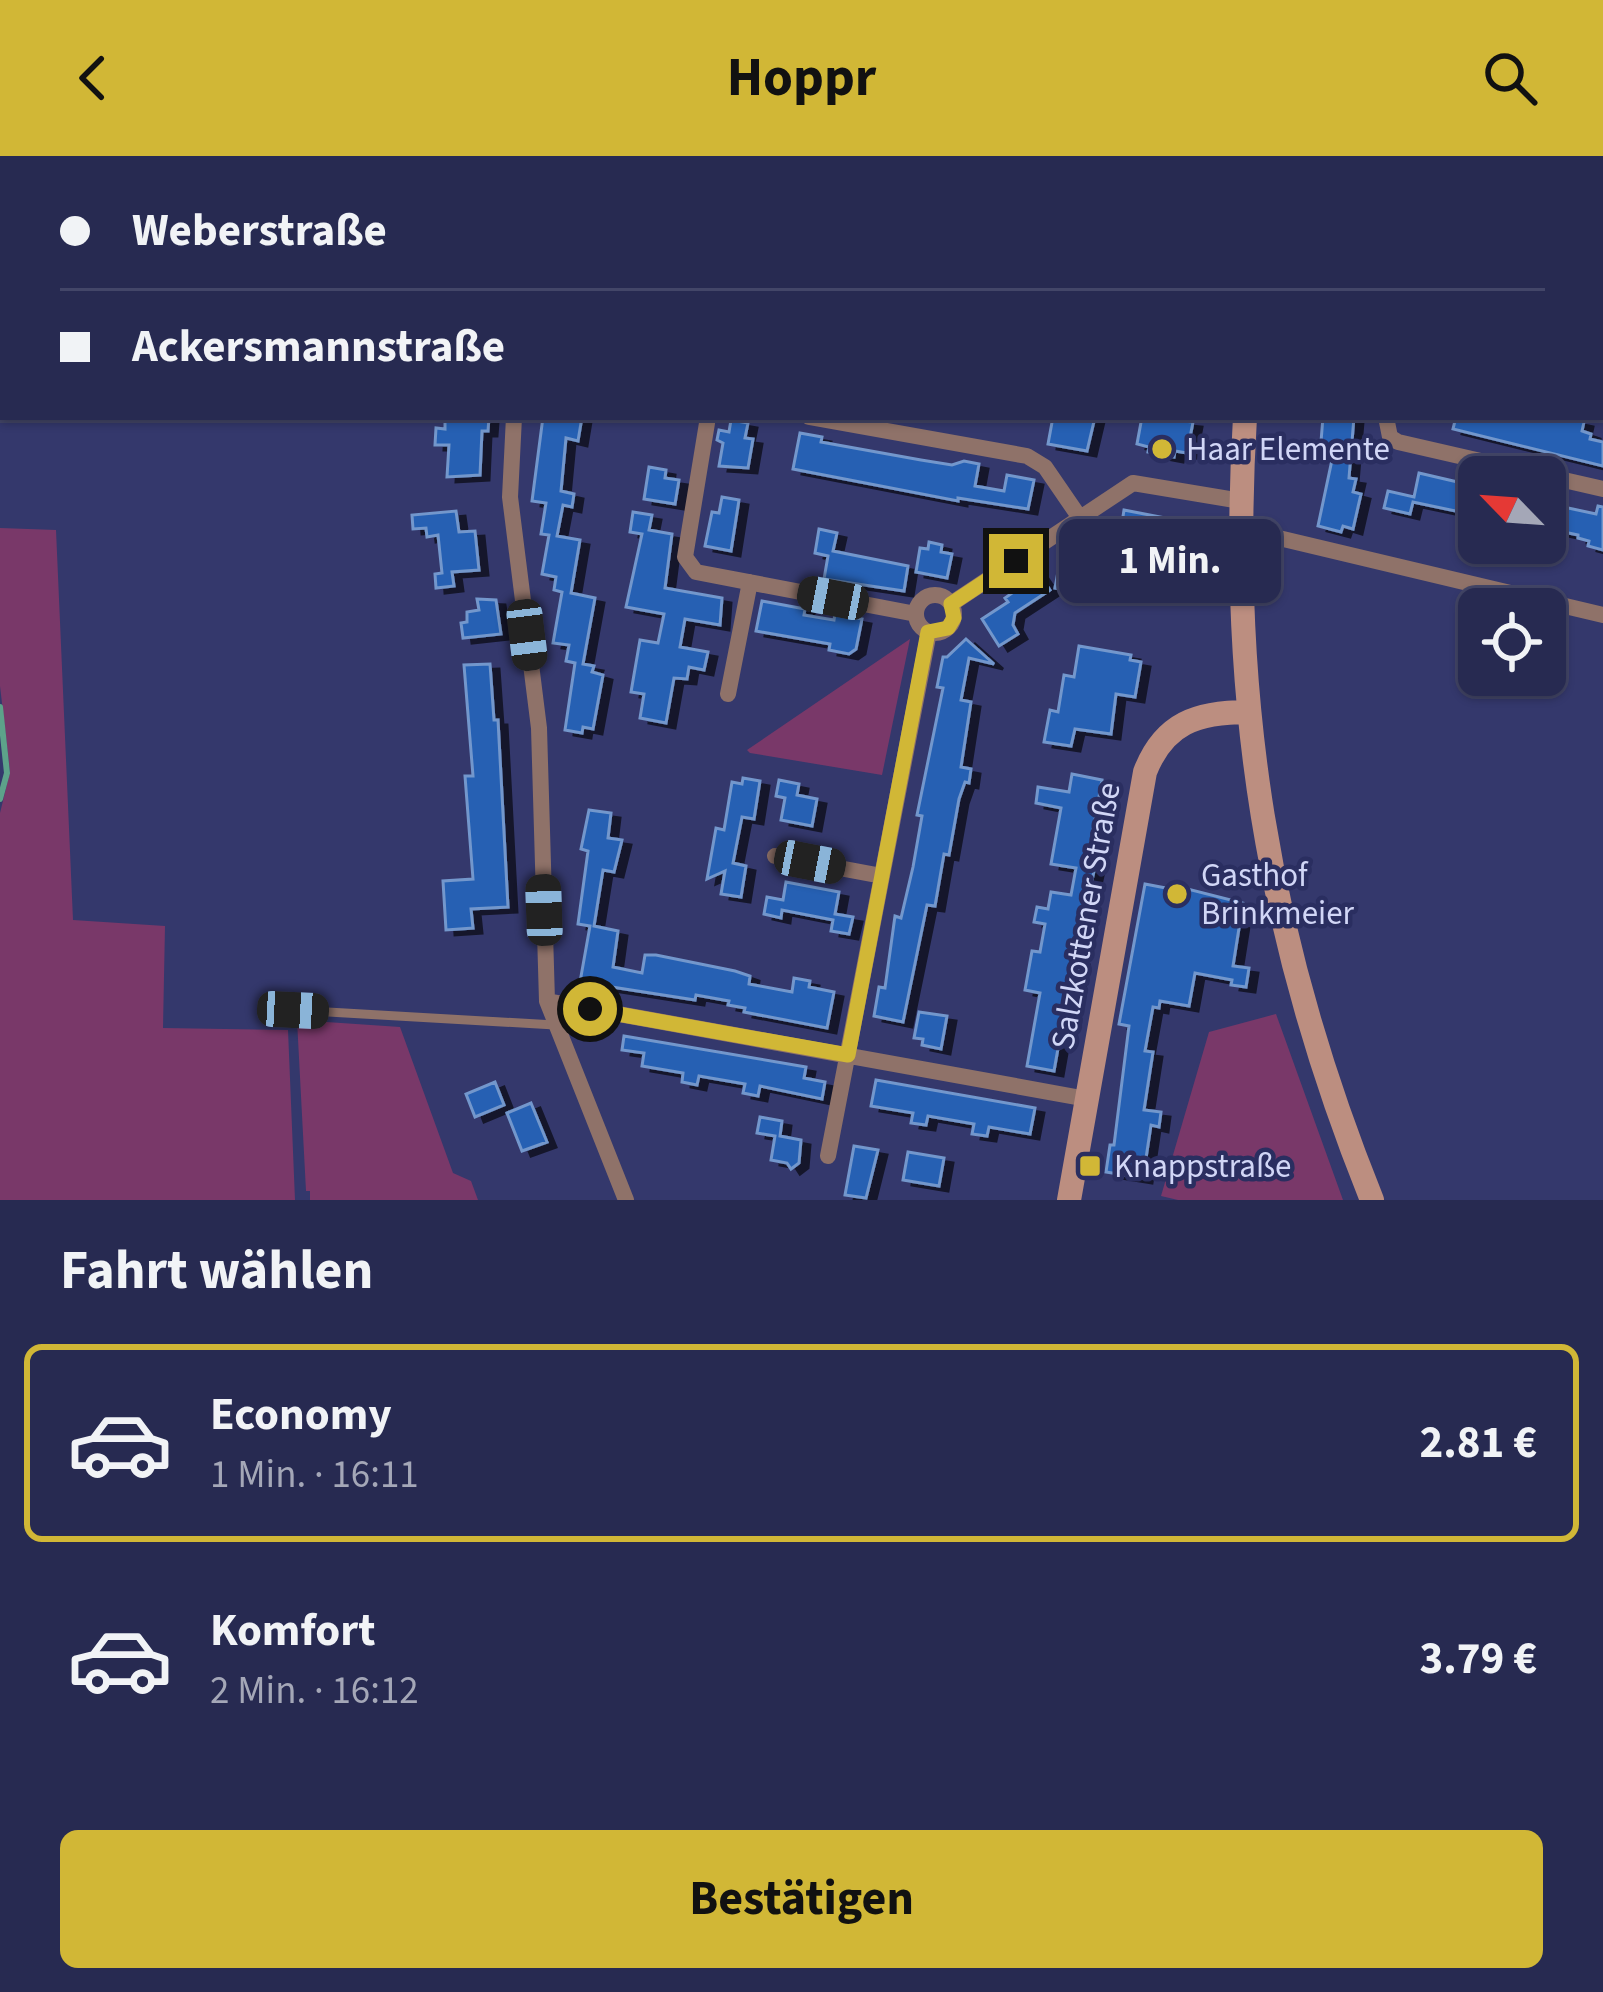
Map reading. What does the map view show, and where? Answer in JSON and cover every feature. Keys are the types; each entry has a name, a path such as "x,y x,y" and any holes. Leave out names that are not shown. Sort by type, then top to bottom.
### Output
{"main road":[{"path":"1245,420 1241,529 1249,712 1266,851 1291,964 1337,1115 1372,1200"},
{"name":"Salzkottener Straße","path":"1069,1200 1145,772 1155,747 1169,731 1206,716 1249,712"}],"street":[{"path":"514,420 510,496 539,728 547,1001 626,1200"},
{"path":"708,420 685,557 696,572 916,614"},
{"path":"826,420 1027,456 1045,467 1080,518"},
{"path":"1387,420 1390,436 1398,442 1603,489"},
{"path":"951,604 1133,484 1241,501"},
{"path":"1241,529 1603,615"},
{"path":"728,694 750,582"},
{"path":"932,596 951,604 951,624 942,632 928,632 919,625 916,614 922,601 932,596"},
{"path":"828,1156 928,632"},
{"path":"775,856 882,876"},
{"path":"547,1001 1087,1099"}],"lane":[{"path":"293,1010 555,1025"}],"shaded area":[{"path":"0,528 56,530 73,920 165,926 163,1028 288,1030 295,1200 0,1200 0,813 10,772 0,686"},
{"path":"910,639 882,775 747,750"},
{"path":"1276,1014 1343,1200 1178,1200 1161,1196 1209,1032"},
{"path":"297,1020 400,1027 453,1173 471,1181 478,1200 310,1200"}],"building":[{"path":"445,420 489,420 488,431 482,431 480,475 447,477 449,445 435,445 436,428 445,429"},
{"path":"543,420 582,420 578,441 566,438 561,491 574,494 572,507 563,505 557,536 580,540 571,593 595,598 583,664 603,675 593,729 583,727 582,733 565,730 575,663 566,661 569,645 553,643 562,592 554,590 556,577 542,574 549,535 541,534 546,503 532,501"},
{"path":"731,420 748,423 745,438 753,439 748,468 719,466 723,443 717,440 719,430 729,432"},
{"path":"1052,420 1094,420 1087,451 1048,444"},
{"path":"1141,420 1193,422 1187,453 1175,451 1174,457 1148,452 1149,447 1137,444"},
{"path":"1323,420 1354,420 1349,478 1356,479 1353,492 1361,494 1353,529 1343,526 1341,532 1318,526 1333,455 1320,454"},
{"path":"1455,420 1575,420 1584,422 1582,431 1591,434 1590,439 1603,442 1603,466 1453,429"},
{"path":"800,433 822,437 821,442 921,460 979,464 975,486 1004,491 1007,475 1034,480 1028,509 958,501 793,469"},
{"path":"649,467 666,470 665,478 679,480 675,504 644,499"},
{"path":"1419,473 1458,482 1458,512 1413,502 1410,514 1384,508 1388,491 1414,497"},
{"path":"722,497 739,500 731,551 705,546 712,512 719,513"},
{"path":"1598,506 1603,507 1603,550 1588,546 1589,541 1566,532 1566,508 1596,514"},
{"path":"1124,510 1165,518 1159,549 1119,542"},
{"path":"456,511 459,532 475,531 479,570 452,572 454,586 436,588 435,574 442,573 438,535 427,537 426,528 413,529 412,515"},
{"path":"633,512 652,515 649,530 672,534 665,588 722,598 720,625 685,619 680,647 708,652 704,670 689,667 687,679 674,678 666,723 640,718 644,694 631,692 640,640 658,643 664,614 626,607 642,534 630,532"},
{"path":"819,529 837,533 833,551 908,566 904,591 824,579 828,556 815,553"},
{"path":"1087,533 1113,536 1103,594 1055,588 1059,566 1084,566"},
{"path":"929,542 952,554 947,578 916,572 920,548 928,549"},
{"path":"1036,569 1050,590 1015,613 1013,625 1018,634 999,646 982,619 1008,602 1005,598 1015,591 1011,586"},
{"path":"477,599 496,600 501,634 463,638 461,623 467,622 467,612 479,610"},
{"path":"762,601 805,609 804,615 862,619 856,649 849,654 829,650 830,644 756,631"},
{"path":"966,639 994,664 969,658 961,700 971,702 961,767 971,769 969,783 965,782 959,799 935,906 927,905 903,1022 874,1016 879,987 885,988 895,916 901,918 913,867 922,816 917,815 943,688 937,687 943,657"},
{"path":"1079,646 1131,655 1130,660 1141,662 1135,697 1116,694 1111,734 1075,729 1071,746 1044,742 1050,710 1058,712 1064,675 1074,677"},
{"path":"490,664 494,720 498,720 508,907 471,909 473,928 446,930 443,881 473,879 465,776 473,776 464,665"},
{"path":"1072,774 1102,780 1086,870 1094,871 1075,959 1080,960 1073,999 1067,998 1054,1071 1027,1066 1040,993 1025,990 1032,951 1040,952 1045,924 1034,922 1037,907 1048,909 1051,892 1071,895 1076,868 1051,864 1061,808 1036,803 1038,787 1069,792"},
{"path":"743,778 760,781 754,819 742,817 733,863 746,866 741,897 721,894 725,871 707,879 716,828 724,830 732,782 742,784"},
{"path":"779,780 799,784 797,795 817,799 812,826 781,820 785,798 776,796"},
{"path":"589,810 611,813 608,838 622,840 614,872 603,870 594,926 618,931 613,967 642,973 645,955 656,955 735,971 750,976 749,984 792,992 794,978 810,981 809,987 834,992 827,1028 744,1012 745,1008 728,1005 729,1001 580,982 590,926 578,924 588,851 581,849"},
{"path":"786,882 839,892 835,914 853,917 849,934 831,931 833,920 782,910 781,918 764,914 767,897 783,900"},
{"path":"1145,884 1171,889 1172,885 1243,903 1233,966 1249,968 1246,987 1195,973 1189,1006 1160,1001 1159,1008 1153,1007 1145,1051 1153,1052 1144,1110 1161,1112 1159,1127 1151,1125 1143,1178 1106,1172 1110,1145 1114,1145 1129,1026 1119,1024"},
{"path":"919,1012 947,1016 941,1049 914,1038"},
{"path":"624,1036 806,1067 804,1078 825,1082 822,1099 760,1086 758,1096 743,1093 745,1084 699,1076 697,1085 682,1082 683,1073 642,1066 644,1053 622,1050"},
{"path":"876,1080 1035,1108 1030,1134 989,1127 987,1136 972,1134 974,1124 928,1116 926,1125 911,1123 913,1113 871,1106"},
{"path":"495,1082 504,1105 475,1117 466,1094"},
{"path":"531,1103 547,1142 522,1151 507,1113"},
{"path":"760,1117 782,1121 780,1136 801,1140 799,1163 791,1169 787,1163 771,1160 775,1136 757,1133"},
{"path":"854,1146 878,1150 866,1198 845,1195"},
{"path":"908,1152 944,1158 939,1186 903,1180"}],"waterway":[{"path":"0,707 7,773 0,799"}],"place":[{"name":"Haar Elemente","path":"1162,449"},
{"name":"Gasthof Brinkmeier","path":"1177,894"},
{"name":"Knappstraße","path":"1090,1166"}],"route":[{"path":"590,1009 848,1055 928,632 948,628 954,618 951,604 1016,561"}]}
